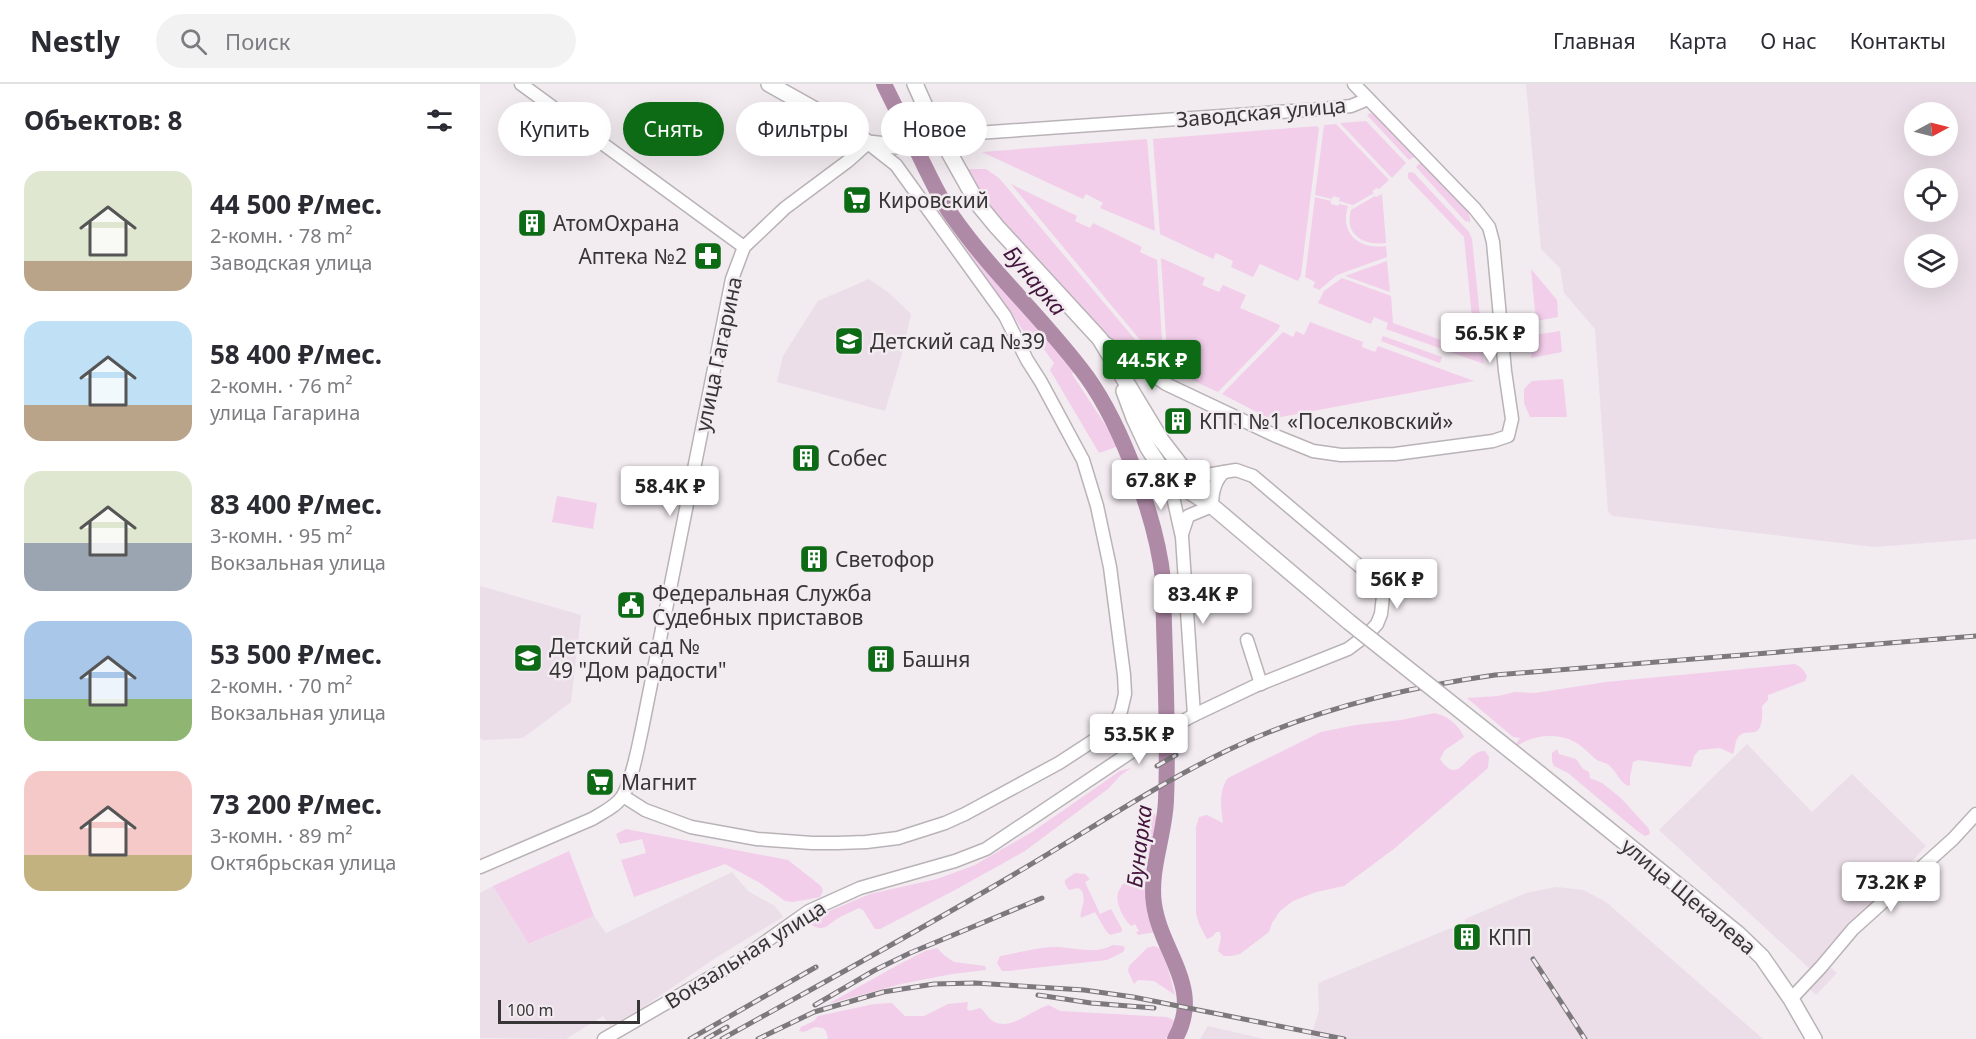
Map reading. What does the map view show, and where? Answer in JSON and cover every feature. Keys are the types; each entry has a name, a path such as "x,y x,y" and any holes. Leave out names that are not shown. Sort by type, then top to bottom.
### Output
{"main road":[{"path":"769,84 801,102"},
{"path":"915,84 923,102"},
{"path":"946,156 978,204 997,227 1100,339 1159,442 1212,506"},
{"path":"1159,442 1166,476 1212,506"},
{"name":"улица Щекалева","path":"1212,506 1349,622 1737,933 1762,957 1791,999 1814,1039"}],"street":[{"path":"521,84 744,247"},
{"path":"1359,86 1368,99"},
{"name":"Заводская улица","path":"987,132 1322,109 1351,105 1368,99 1423,154 1490,227 1512,419 1508,436 1493,441 1395,454 1341,455 1313,451 1166,384 1100,339"},
{"path":"480,867 592,819 623,796 645,810 691,827 758,839 837,843 897,838 966,814 1059,763 1102,735 1115,723 1125,694 1124,675 1110,567 1097,506 1083,460 1005,316 897,165 869,144"},
{"name":"улица Гагарина","path":"623,796 632,771 642,729 732,279 744,247 785,208 854,156"},
{"name":"Вокзальная улица","path":"604,1039 737,962 809,911 860,888 955,861 986,849 1152,738 1194,715 1261,684 1348,649 1358,643 1377,624 1381,614 1383,596 1377,580 1253,476 1242,470 1230,470 1189,478"},
{"path":"1182,537 1188,516 1212,506 1216,481 1224,472"},
{"path":"1166,476 1182,537 1194,715"},
{"path":"1247,640 1261,684"},
{"path":"1791,999 1853,928 1953,839 1976,814"}],"shaded area":[{"path":"1526,84 1976,84 1976,539 1874,547 1613,516 1608,512 1595,329 1564,293 1560,268 1541,249"},
{"path":"1370,113 1376,116 1415,156 1409,160 1367,115"},
{"path":"1366,121 1406,163 1392,178 1340,123"},
{"path":"1336,124 1389,180 1379,189 1372,191 1374,193 1353,205 1339,201 1340,198 1333,196 1332,199 1315,195 1324,125"},
{"path":"1317,126 1319,128 1301,275 1298,281 1260,264 1253,277 1231,267 1233,261 1216,253 1213,259 1160,234 1153,139"},
{"path":"1147,139 1155,231 1100,208 1103,203 1086,194 1083,199 987,154 987,152"},
{"path":"1421,162 1468,212 1470,222 1465,221 1416,167"},
{"path":"965,169 986,169 999,178 1153,363 1119,346 1101,332 995,213"},
{"path":"1411,172 1469,232 1472,239 1480,317 1472,318 1464,237 1408,178 1408,173"},
{"path":"1011,184 1077,216 1075,221 1090,228 1093,223 1142,247 1140,252 1157,260 1163,357 1161,361 1155,358"},
{"path":"1382,194 1386,243 1370,243 1353,232 1350,226 1351,210"},
{"path":"1315,197 1331,201 1331,204 1338,206 1339,204 1348,206 1346,225 1349,232 1360,242 1377,247 1386,246 1387,257 1337,275 1319,290 1313,287 1315,282 1305,277"},
{"path":"951,223 1079,367 1072,374 1119,446 1099,453 1050,370 1054,363 1040,344 1033,345 949,224"},
{"path":"1161,258 1205,278 1202,285 1219,292 1223,285 1246,295 1240,308 1280,325 1278,330 1218,392 1168,369"},
{"path":"1387,261 1390,292 1345,276"},
{"path":"1531,269 1557,300 1558,317 1536,321"},
{"path":"1342,278 1391,296 1393,323 1475,352 1474,329 1480,327 1484,364 1386,329 1388,323 1374,317 1371,324 1318,303 1324,291"},
{"name":"Детский сад №39","path":"869,279 889,293 911,314 885,411 777,382 783,356 818,301"},
{"path":"1310,322 1363,342 1362,347 1375,352 1378,346 1474,381 1270,419 1222,394 1283,332 1293,337 1296,331 1304,335"},
{"path":"1560,331 1562,352 1531,358 1534,335"},
{"path":"1383,336 1442,357 1440,363 1381,341"},
{"path":"1563,379 1567,417 1530,417 1524,403 1524,389 1532,381"},
{"path":"557,496 597,503 593,529 552,522"},
{"name":"Детский сад № 49 \"Дом радости\"","path":"480,586 581,615 571,702 523,738 484,740 480,738"},
{"path":"1795,664 1806,674 1805,681 1768,695 1768,700 1762,706 1760,727 1757,731 1741,735 1736,741 1733,754 1720,748 1699,750 1694,756 1691,767 1638,760 1633,762 1628,786 1608,765 1597,760 1578,744 1568,739 1551,736 1535,738 1513,749 1520,738 1513,737 1467,698 1498,696 1515,692 1535,693 1606,682"},
{"path":"1435,713 1452,722 1464,737 1445,750 1440,759 1447,767 1453,770 1458,769 1478,752 1485,751 1489,757 1488,768 1395,848 1344,886 1316,892 1293,901 1280,911 1269,932 1240,954 1224,956 1218,951 1220,932 1216,932 1207,939 1196,913 1196,827 1199,817 1207,815 1223,823 1221,794 1228,778 1321,732"},
{"path":"1747,744 1812,812 1852,774 1926,846 1821,959 1837,973 1816,995 1801,981 1811,970 1659,830"},
{"path":"1557,749 1559,754 1576,759 1583,769 1589,772 1590,778 1602,783 1621,798 1649,829 1650,834 1645,836 1636,830 1568,773 1554,766 1552,753"},
{"path":"1131,768 1108,789 1025,851 880,929 875,929 863,910 859,908 823,928 810,924 825,913 870,894 937,879 975,865 1032,832 1120,771"},
{"path":"1147,812 1155,814 1157,821 1149,882 1149,899 1156,930 1138,935 1136,932 1139,931 1135,924 1131,926 1122,914 1118,896 1125,883 1148,863 1149,856 1139,839 1145,829 1143,819"},
{"path":"626,829 788,860 821,886 823,891 820,897 793,902 785,901 760,883 725,864 634,897 621,860 646,853 642,839 620,844 616,834"},
{"path":"569,851 594,916 529,944 493,886"},
{"path":"732,872 748,891 775,906 783,917 717,957 639,1010 610,1026 603,1016 566,1039 480,1038 480,893 493,886 530,944 594,916 606,933"},
{"path":"1075,873 1085,874 1090,879 1085,882 1100,914 1111,909 1122,929 1121,932 1110,935 1095,912 1081,918 1084,900 1082,891 1078,888 1069,890 1065,884 1065,880"},
{"path":"1556,887 1583,890 1606,902 1763,1039 1310,1039 1319,1011 1319,983 1451,928 1458,933 1465,927 1465,919 1526,893"},
{"path":"1113,945 1125,948 1123,952 1107,960 1008,971 1002,971 997,963 1000,956 1039,948 1098,950"},
{"path":"1154,946 1163,950 1175,995 1154,981 1138,980 1134,984 1128,971 1129,966 1147,948"},
{"path":"937,948 954,962 985,966 986,970 901,984 828,1004 925,951"},
{"path":"968,1002 967,1009 970,1011 980,1008 991,1020 1000,1024 1021,1019 1049,1005 1060,1011 1167,1017 1175,1024 1174,1029 1165,1039 828,1039 823,1028 815,1027 804,1032 799,1031 801,1027 814,1021 818,1016 874,1004 892,1003 905,1016 924,1016 948,1004"},
{"path":"1208,1026 1264,1039 1200,1039"}],"waterway":[{"name":"Бунарка","path":"884,84 949,211 985,258 1071,356 1100,397 1125,447 1146,502 1154,530 1163,580 1167,718 1165,813 1155,865 1153,891 1158,922 1183,987 1185,1003 1183,1021 1175,1039"}],"railway":[{"path":"722,1039 900,940 1198,765 1258,736 1324,712 1391,694 1495,675 1976,636"},
{"path":"1157,766 1176,755"},
{"path":"815,1005 875,970 910,953 1042,898"},
{"path":"1533,959 1585,1039"},
{"path":"690,1039 816,967"},
{"path":"758,1039 814,1012 883,992 934,984 975,983 1084,990 1133,997 1344,1039"},
{"path":"1038,995 1091,1003 1154,1008"},
{"path":"706,1039 727,1027"}],"place":[{"name":"Кировский","path":"857,200"},
{"name":"АтомОхрана","path":"532,223"},
{"name":"Аптека №2","path":"708,256"},
{"name":"Детский сад №39","path":"849,341"},
{"name":"КПП №1 «Поселковский»","path":"1178,421"},
{"name":"Собес","path":"806,458"},
{"name":"Светофор","path":"814,559"},
{"name":"Федеральная Служба Судебных приставов","path":"631,605"},
{"name":"Детский сад № 49 \"Дом радости\"","path":"528,658"},
{"name":"Башня","path":"881,659"},
{"name":"Магнит","path":"600,782"},
{"name":"КПП","path":"1467,937"}]}
